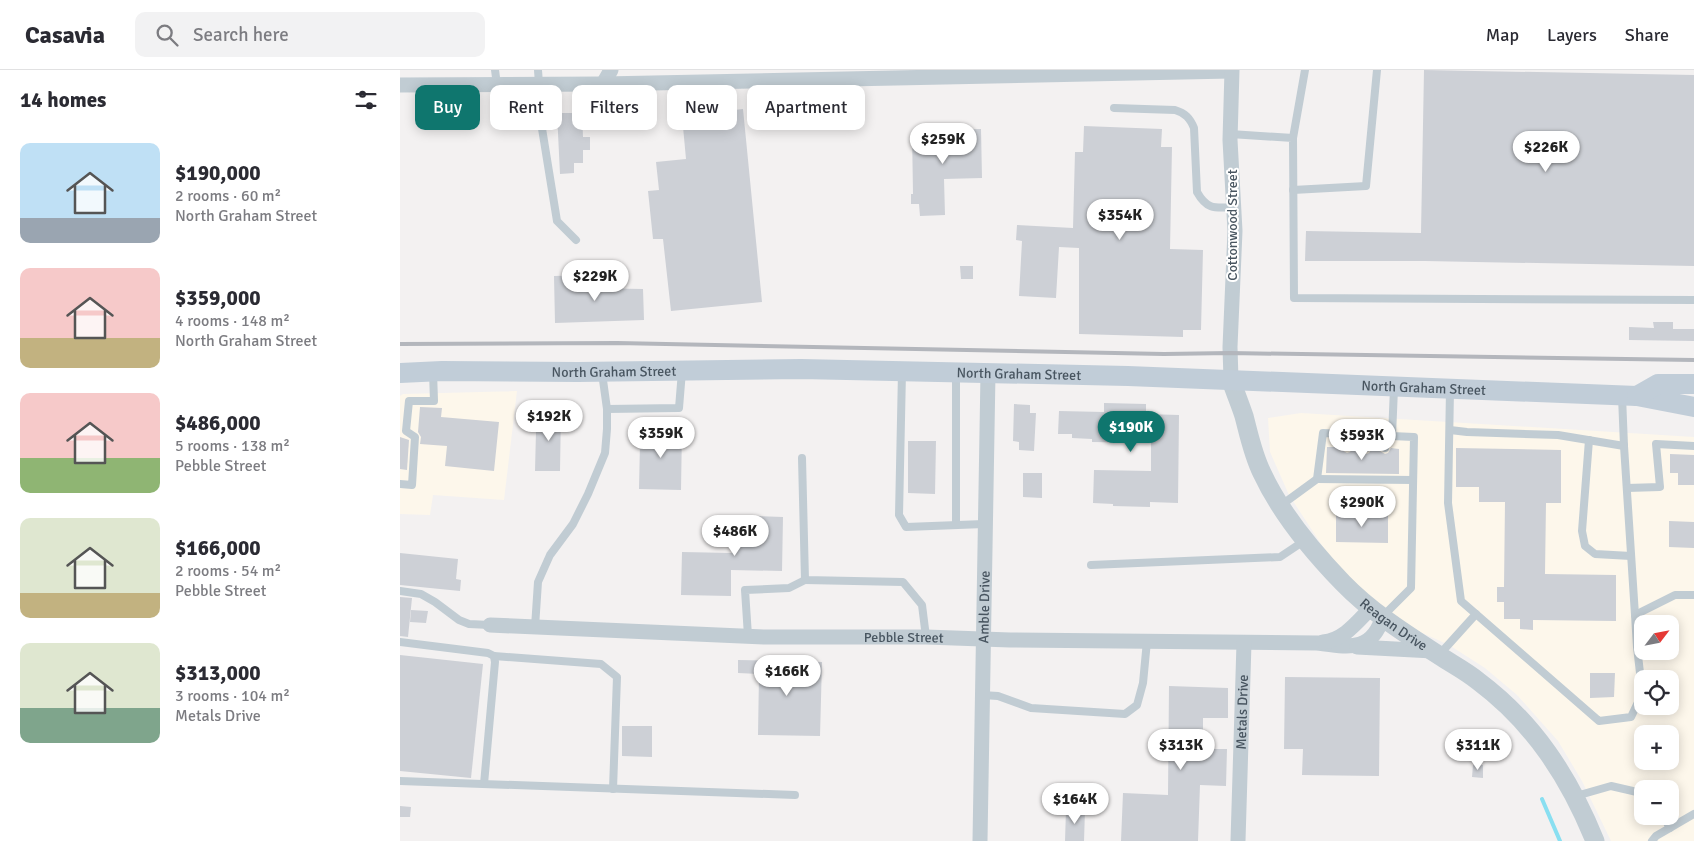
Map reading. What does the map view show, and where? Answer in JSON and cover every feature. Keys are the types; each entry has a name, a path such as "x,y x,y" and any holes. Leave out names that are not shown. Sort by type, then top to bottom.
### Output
{"main road":[{"name":"North Graham Street","path":"400,373 801,369 988,373 1231,380 1629,396 1694,407"},
{"path":"1629,396 1658,384 1694,384"}],"street":[{"path":"603,84 611,70"},
{"path":"400,85 496,77 603,84 915,74 1232,71"},
{"name":"Cottonwood Street","path":"1231,380 1230,347 1235,231 1230,134 1232,71"},
{"name":"Amble Drive","path":"980,841 988,373"},
{"name":"Reagan Drive","path":"1231,380 1259,466 1280,506 1306,540 1344,584 1377,612 1477,680 1504,702 1529,728 1551,755 1586,820 1595,841"},
{"name":"Pebble Street","path":"490,625 748,636 1317,643 1330,642 1377,612 1379,629 1366,642 1355,646 1341,646"},
{"name":"Metals Drive","path":"1238,841 1244,643"},
{"name":"Pebble Street","path":"1317,643 1436,653"}],"lane":[{"path":"1305,70 1293,138 1294,298 1694,300"},
{"path":"1293,190 1366,186 1377,70"},
{"path":"538,80 539,110 557,221 576,240"},
{"path":"1114,108 1175,110 1183,112 1191,120 1194,128 1196,192 1202,201 1211,207 1234,207"},
{"path":"1230,134 1293,138"},
{"path":"607,408 679,408 682,371"},
{"path":"400,484 412,485 416,437 403,431 409,400 434,401 433,372"},
{"path":"535,627 538,582 550,555 573,524 605,453 607,408 602,372"},
{"path":"902,372 899,515 906,527 984,524"},
{"path":"956,373 956,525"},
{"path":"1385,448 1389,436 1394,386"},
{"path":"1450,388 1448,503 1461,601 1599,721 1631,717 1634,711"},
{"path":"1629,396 1624,446 1635,615 1675,595 1694,595"},
{"path":"1450,430 1558,435 1624,446"},
{"path":"1317,479 1323,433 1414,437 1411,588 1377,612"},
{"path":"1347,447 1348,434"},
{"path":"1366,435 1366,448"},
{"path":"1588,440 1582,531 1585,546 1595,554 1631,556"},
{"path":"1627,488 1660,487 1656,444 1694,446"},
{"path":"802,458 805,580"},
{"path":"1280,506 1317,479 1345,477 1413,480"},
{"path":"1091,565 1280,557 1306,540"},
{"path":"748,636 745,590 789,588 805,580 903,582 922,605 926,637"},
{"path":"400,591 421,594 459,620 469,624 490,625"},
{"path":"1436,653 1476,614"},
{"path":"982,695 998,696 1031,708 1125,714 1137,705 1143,683 1147,640"},
{"path":"400,642 488,653 494,656 601,664 617,677 613,789"},
{"path":"484,784 494,656"},
{"path":"400,781 795,795"},
{"path":"1574,797 1611,786 1634,791"},
{"path":"1652,841 1656,836 1694,814"}],"shaded area":[{"path":"517,391 504,500 433,495 430,515 400,514 400,396 403,394"},
{"path":"1301,413 1694,437 1694,841 1611,841 1582,781 1558,741 1517,695 1485,668 1449,645 1409,627 1359,588 1327,553 1289,495 1270,452 1268,418"}],"building":[{"path":"1424,70 1694,75 1694,266 1425,261 1305,261 1306,231 1421,233"},
{"path":"743,109 762,302 671,311 663,239 653,239 648,191 659,190 656,162 686,159 683,130 737,130 737,110"},
{"path":"562,113 572,113 572,130 583,130 583,137 590,137 590,150 583,150 583,163 574,163 574,173 560,174 558,130 562,130"},
{"path":"1084,126 1162,129 1161,147 1172,147 1170,249 1203,250 1201,330 1183,330 1183,337 1079,334 1079,248 1059,247 1056,298 1019,296 1022,241 1016,240 1017,225 1073,228 1075,152 1083,152"},
{"path":"981,129 982,178 944,179 945,215 920,216 919,204 911,204 911,194 913,194 912,131"},
{"path":"960,266 973,266 973,279 961,279"},
{"path":"587,275 588,288 643,289 644,320 555,323 554,276"},
{"path":"1653,322 1673,322 1673,329 1694,329 1694,341 1629,340 1629,327 1654,328"},
{"path":"1104,403 1146,404 1146,414 1179,415 1178,503 1150,502 1150,507 1113,506 1113,504 1093,503 1094,470 1151,471 1151,443 1092,442 1092,439 1072,438 1072,434 1058,434 1059,411 1104,412"},
{"path":"1014,404 1030,405 1030,413 1036,413 1034,451 1019,450 1019,442 1013,441"},
{"path":"420,407 442,408 441,417 499,422 494,471 445,466 447,446 420,444 421,437 418,432"},
{"path":"542,409 561,410 560,471 535,471 536,431 542,430"},
{"path":"657,424 671,424 671,429 682,429 681,490 639,489 640,443 645,443 645,428 657,429"},
{"path":"400,437 409,440 407,470 400,469"},
{"path":"908,441 936,441 935,494 908,493"},
{"path":"1327,447 1341,447 1347,453 1353,447 1360,448 1366,454 1372,448 1379,448 1385,454 1391,448 1399,449 1399,474 1326,473"},
{"path":"1456,448 1561,450 1561,503 1546,503 1545,574 1616,575 1616,621 1533,620 1533,630 1520,629 1520,619 1504,619 1504,602 1497,602 1497,587 1504,587 1505,502 1479,502 1479,487 1456,487"},
{"path":"1670,454 1694,455 1694,485 1678,485 1678,473 1670,473"},
{"path":"1023,473 1042,473 1042,498 1023,497"},
{"path":"1336,512 1388,513 1388,543 1336,542"},
{"path":"732,515 783,517 782,571 731,570 731,596 681,595 682,552 732,553"},
{"path":"1669,521 1694,522 1694,548 1669,547"},
{"path":"400,553 458,559 456,579 461,580 460,591 400,585"},
{"path":"400,597 412,598 408,637 400,636"},
{"path":"411,610 428,611 426,623 410,622"},
{"path":"400,655 483,664 471,778 400,771"},
{"path":"738,660 822,662 820,736 758,735 759,674 738,673"},
{"path":"1590,673 1615,673 1614,697 1590,698"},
{"path":"1285,677 1380,678 1379,776 1302,775 1303,749 1284,749"},
{"path":"1169,686 1228,688 1228,718 1203,718 1203,749 1227,749 1226,786 1200,785 1198,841 1121,841 1123,793 1168,795"},
{"path":"622,726 652,726 652,757 622,756"},
{"path":"1473,765 1483,765 1483,778 1472,777"},
{"path":"400,806 411,807 410,817 400,817"},
{"path":"1066,809 1085,809 1084,841 1065,841"}],"waterway":[{"path":"1542,799 1560,841"}],"railway":[{"path":"400,344 617,343 1164,354 1230,353 1694,360"}]}
